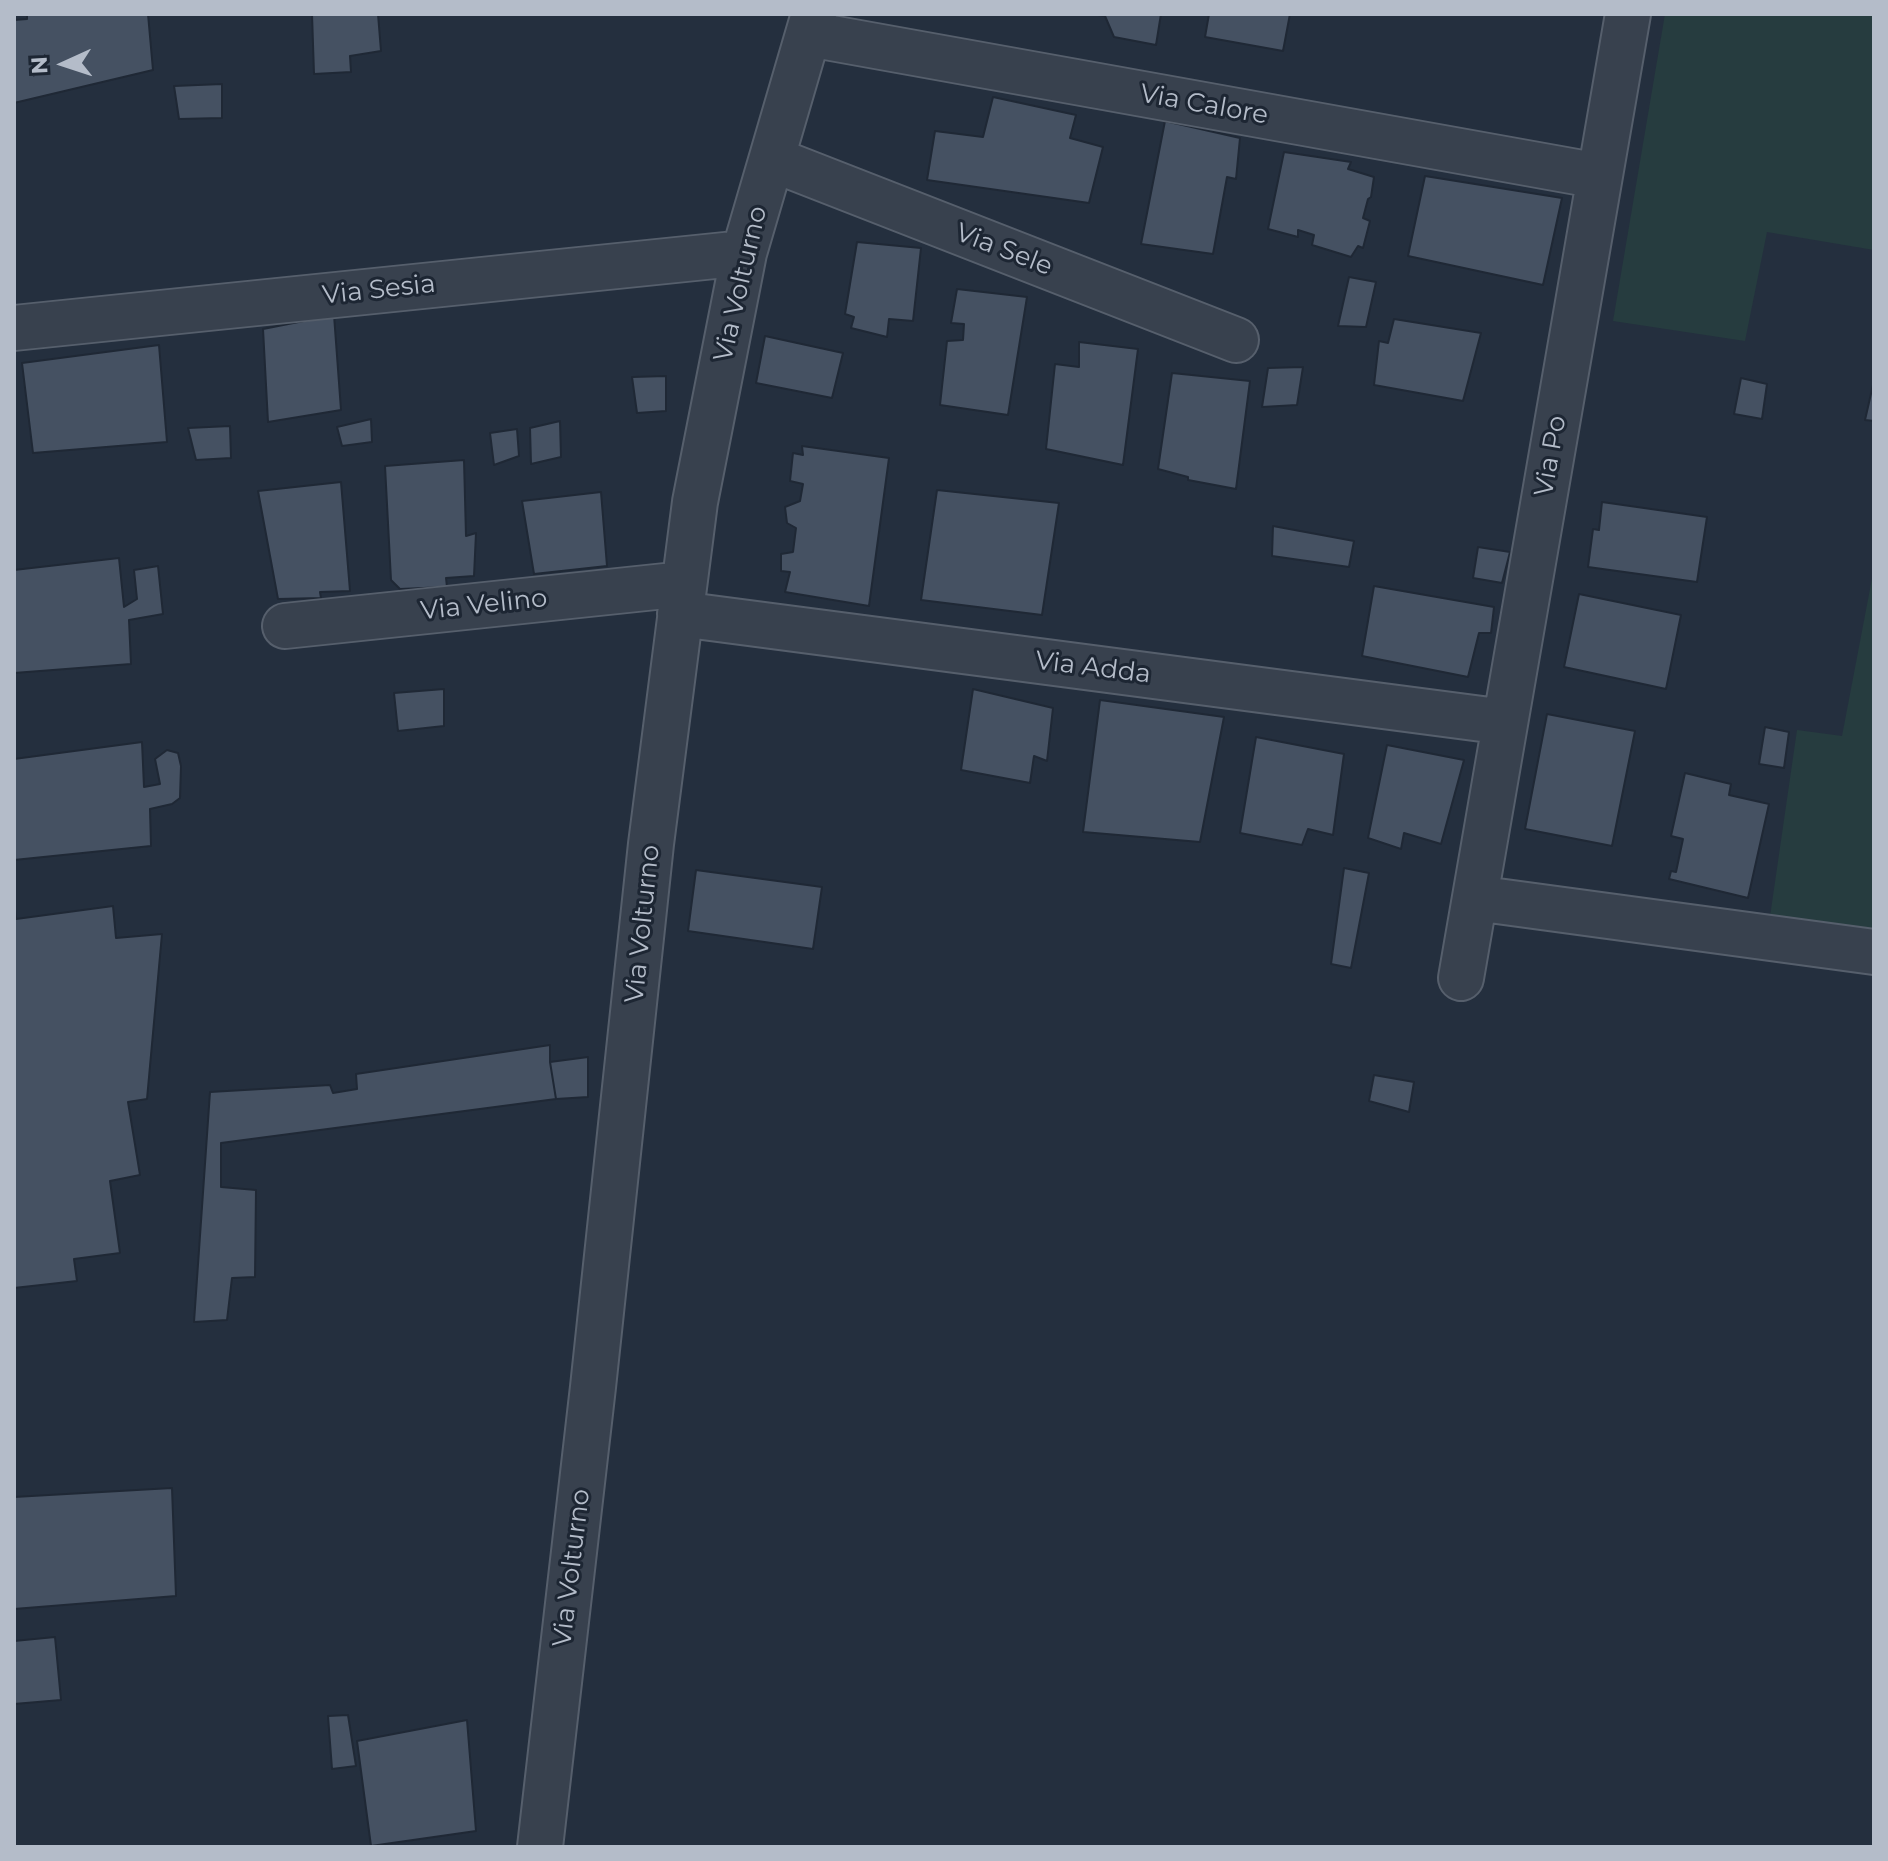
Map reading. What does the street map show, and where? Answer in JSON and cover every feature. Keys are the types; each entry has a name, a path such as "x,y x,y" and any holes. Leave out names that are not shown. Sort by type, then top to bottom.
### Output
{"street":[{"name":"Via Po","path":"1461,978 1628,14"},
{"name":"Via Calore","path":"812,24 1599,176"},
{"name":"Via Volturno","path":"540,1847 650,860 695,502 744,253 812,24"},
{"name":"Via Sele","path":"772,159 1236,340"},
{"name":"Via Sesia","path":"14,328 744,253"},
{"name":"Via Adda","path":"682,599 1505,722"},
{"name":"Via Velino","path":"285,626 682,599"},
{"path":"1475,898 1874,952"}],"green space":[{"path":"1665,14 1874,14 1874,250 1767,232 1745,341 1613,321"},
{"path":"1874,568 1874,968 1765,951 1797,730 1842,736"}],"building":[{"path":"27,14 148,14 153,70 14,103 14,20 27,19"},
{"path":"312,14 378,14 381,51 350,56 351,72 314,74"},
{"path":"1091,14 1161,14 1156,45 1114,37 1105,16"},
{"path":"1209,14 1290,14 1283,51 1205,37"},
{"path":"222,84 222,118 179,119 174,86"},
{"path":"993,97 1076,115 1070,138 1103,147 1089,203 927,180 935,131 983,137"},
{"path":"1165,121 1240,138 1236,179 1227,177 1213,254 1141,244"},
{"path":"1284,152 1351,162 1348,169 1374,177 1363,218 1370,221 1363,248 1358,246 1351,257 1312,245 1314,235 1298,230 1298,237 1268,229"},
{"path":"1425,176 1562,198 1543,285 1408,256"},
{"path":"857,242 921,248 913,321 889,319 887,337 851,328 854,317 845,314"},
{"path":"1349,277 1376,282 1366,327 1338,326"},
{"path":"957,289 1027,297 1008,415 940,405 947,341 963,340 964,324 951,323"},
{"path":"334,315 341,410 268,422 263,329"},
{"path":"1394,319 1481,333 1463,401 1374,385 1379,341 1388,343"},
{"path":"765,336 843,353 832,398 756,383"},
{"path":"1079,342 1138,349 1123,465 1046,449 1055,364 1079,367"},
{"path":"159,345 167,442 33,453 22,363"},
{"path":"1303,367 1297,405 1262,407 1268,368"},
{"path":"1172,373 1250,381 1236,489 1188,480 1188,477 1158,469"},
{"path":"666,376 666,411 637,413 632,377"},
{"path":"1741,378 1767,384 1762,419 1734,414"},
{"path":"1874,385 1874,421 1865,420"},
{"path":"371,419 372,442 342,446 337,427"},
{"path":"560,421 561,457 531,464 530,428"},
{"path":"230,426 231,458 196,460 188,428"},
{"path":"517,429 519,456 494,465 490,433"},
{"path":"802,446 889,458 869,606 785,592 790,572 781,571 781,554 793,552 796,528 787,523 785,507 800,501 803,484 790,481 793,453 803,455"},
{"path":"464,460 466,536 476,533 474,576 446,578 447,587 400,589 391,580 385,466"},
{"path":"341,482 350,591 320,592 321,598 278,599 258,491"},
{"path":"937,490 1059,503 1042,615 921,600"},
{"path":"601,492 607,566 534,574 522,501"},
{"path":"1602,502 1707,517 1697,582 1588,567 1593,529 1599,530"},
{"path":"1273,526 1354,541 1349,567 1272,556"},
{"path":"1478,547 1510,552 1502,583 1473,578"},
{"path":"119,558 124,607 137,599 134,570 158,566 163,614 129,620 131,664 14,673 14,570"},
{"path":"1374,586 1494,607 1491,633 1479,633 1468,677 1362,656"},
{"path":"1579,594 1681,615 1666,689 1564,667"},
{"path":"444,689 444,726 398,731 394,693"},
{"path":"973,689 1053,708 1047,761 1034,756 1030,783 961,770"},
{"path":"1100,700 1224,717 1200,842 1083,832"},
{"path":"1547,714 1635,731 1612,846 1525,829"},
{"path":"1765,727 1789,732 1784,768 1759,764"},
{"path":"1256,737 1344,754 1333,835 1308,829 1302,845 1240,833"},
{"path":"142,742 144,787 160,784 155,759 167,750 178,753 181,766 180,798 172,804 150,809 151,846 14,860 14,759"},
{"path":"1387,745 1464,760 1441,844 1404,833 1401,849 1368,838"},
{"path":"1685,773 1731,784 1729,795 1769,804 1748,898 1669,879 1671,871 1676,872 1683,839 1671,836"},
{"path":"1344,868 1369,873 1351,968 1331,964"},
{"path":"696,870 822,887 813,949 688,931"},
{"path":"14,904 16,919 113,906 116,938 162,934 147,1099 128,1102 140,1175 110,1181 120,1253 74,1259 77,1281 14,1288"},
{"path":"550,1045 556,1099 221,1143 221,1187 256,1190 255,1277 232,1278 227,1320 194,1322 210,1092 330,1085 333,1093 357,1089 356,1074"},
{"path":"588,1057 588,1097 556,1099 550,1062"},
{"path":"1374,1075 1414,1082 1409,1112 1369,1101"},
{"path":"172,1488 176,1596 14,1609 14,1497"},
{"path":"55,1637 61,1700 14,1704 14,1641"},
{"path":"348,1715 356,1766 332,1769 328,1716"},
{"path":"467,1720 476,1831 371,1846 357,1741"}]}
